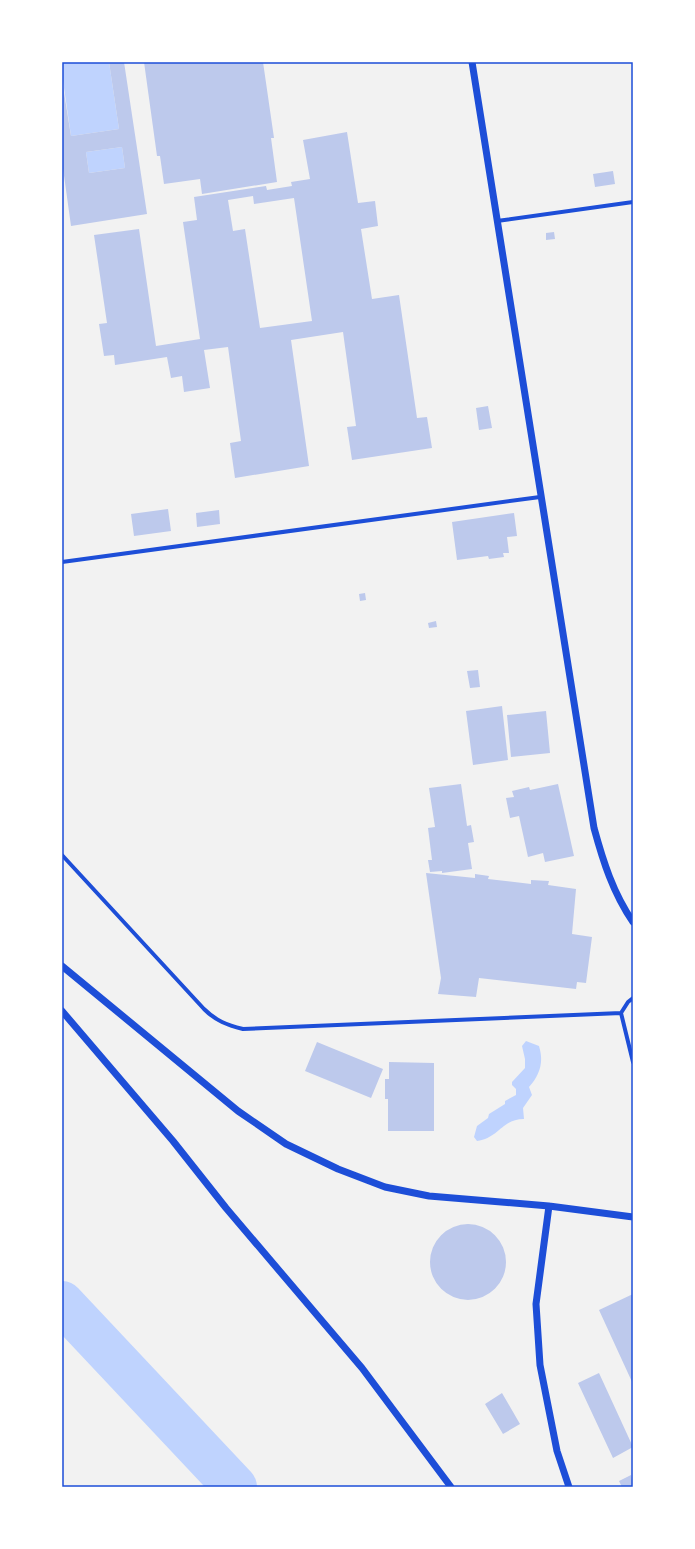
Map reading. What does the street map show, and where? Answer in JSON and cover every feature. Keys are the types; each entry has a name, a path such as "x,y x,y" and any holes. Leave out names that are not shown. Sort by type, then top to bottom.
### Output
{"street":[{"path":"472,62 540,497 594,828 610,880 618,898 633,922"},
{"path":"497,221 633,202"},
{"path":"62,562 540,497"},
{"path":"62,855 204,1009 220,1022 231,1026 243,1029 621,1013"},
{"path":"62,966 238,1111 286,1144 338,1169 384,1187 428,1196 549,1206 633,1217"},
{"path":"633,998 628,1002 621,1013 633,1062"},
{"path":"62,1011 173,1141 226,1208 362,1368 451,1487"},
{"path":"549,1206 536,1304 540,1365 557,1451 569,1487"}],"water":[{"path":"62,62 109,62 119,129 71,136 62,74"},
{"path":"122,147 125,168 89,173 86,152"},
{"path":"526,1041 539,1046 541,1063 536,1078 529,1087 532,1095 523,1108 524,1119 510,1122 491,1136 477,1141 474,1137 477,1126 488,1118 489,1114 505,1104 505,1101 516,1095 516,1089 512,1085 512,1082 525,1068 525,1059 522,1046"}],"building":[{"path":"109,62 124,62 147,214 71,226 62,161 62,80 71,136 119,129","holes":["122,147 125,168 89,173 86,152"]},
{"path":"144,62 263,62 274,138 271,138 277,182 202,194 200,179 164,184 160,156 157,156"},
{"path":"347,132 358,203 375,201 378,226 361,229 372,299 399,295 417,418 427,417 432,448 352,460 347,427 356,426 343,332 291,340 309,466 235,478 230,443 241,441 228,347 204,350 210,388 184,392 182,376 171,378 167,357 115,365 114,355 104,356 99,324 107,323 94,235 139,229 156,346 200,339 183,222 197,220 194,197 266,186 267,190 292,186 291,182 310,179 303,140","holes":["253,196 254,204 294,198 312,321 260,328 245,229 233,231 228,200"]},
{"path":"613,171 615,184 595,187 593,174"},
{"path":"554,232 555,239 546,240 546,233"},
{"path":"488,406 492,428 479,430 476,408"},
{"path":"168,509 171,531 134,536 131,514"},
{"path":"219,510 220,524 197,527 196,513"},
{"path":"514,513 517,536 507,537 509,553 503,553 504,557 489,559 488,556 457,560 452,522"},
{"path":"365,593 366,600 360,601 359,594"},
{"path":"436,621 437,627 429,628 428,623"},
{"path":"478,670 480,687 470,688 467,671"},
{"path":"502,706 508,760 473,765 466,711"},
{"path":"546,711 550,753 511,757 507,715"},
{"path":"461,784 467,826 471,825 474,842 468,843 472,869 442,873 442,871 430,872 428,860 432,860 428,828 435,827 429,788"},
{"path":"558,784 574,856 545,862 543,853 528,857 519,816 510,818 506,798 514,797 512,791 529,787 530,790"},
{"path":"426,873 475,878 475,874 489,876 488,879 531,884 531,880 549,881 548,885 576,889 572,934 592,937 586,983 577,982 576,989 479,978 476,997 438,994 441,978"},
{"path":"317,1042 383,1069 371,1098 305,1071"},
{"path":"389,1062 434,1063 434,1131 388,1131 388,1099 385,1099 385,1079 389,1079"},
{"path":"461,1224 475,1224 489,1230 500,1241 506,1255 506,1269 503,1277 495,1289 489,1294 475,1300 461,1300 447,1294 436,1283 430,1269 430,1255 436,1241 447,1230"},
{"path":"633,1294 633,1384 599,1310"},
{"path":"599,1373 633,1447 613,1458 578,1383"},
{"path":"502,1393 520,1424 503,1434 485,1404"},
{"path":"631,1475 633,1487 622,1487 619,1481"}],"waterway":[{"path":"62,1303 235,1487"}]}
